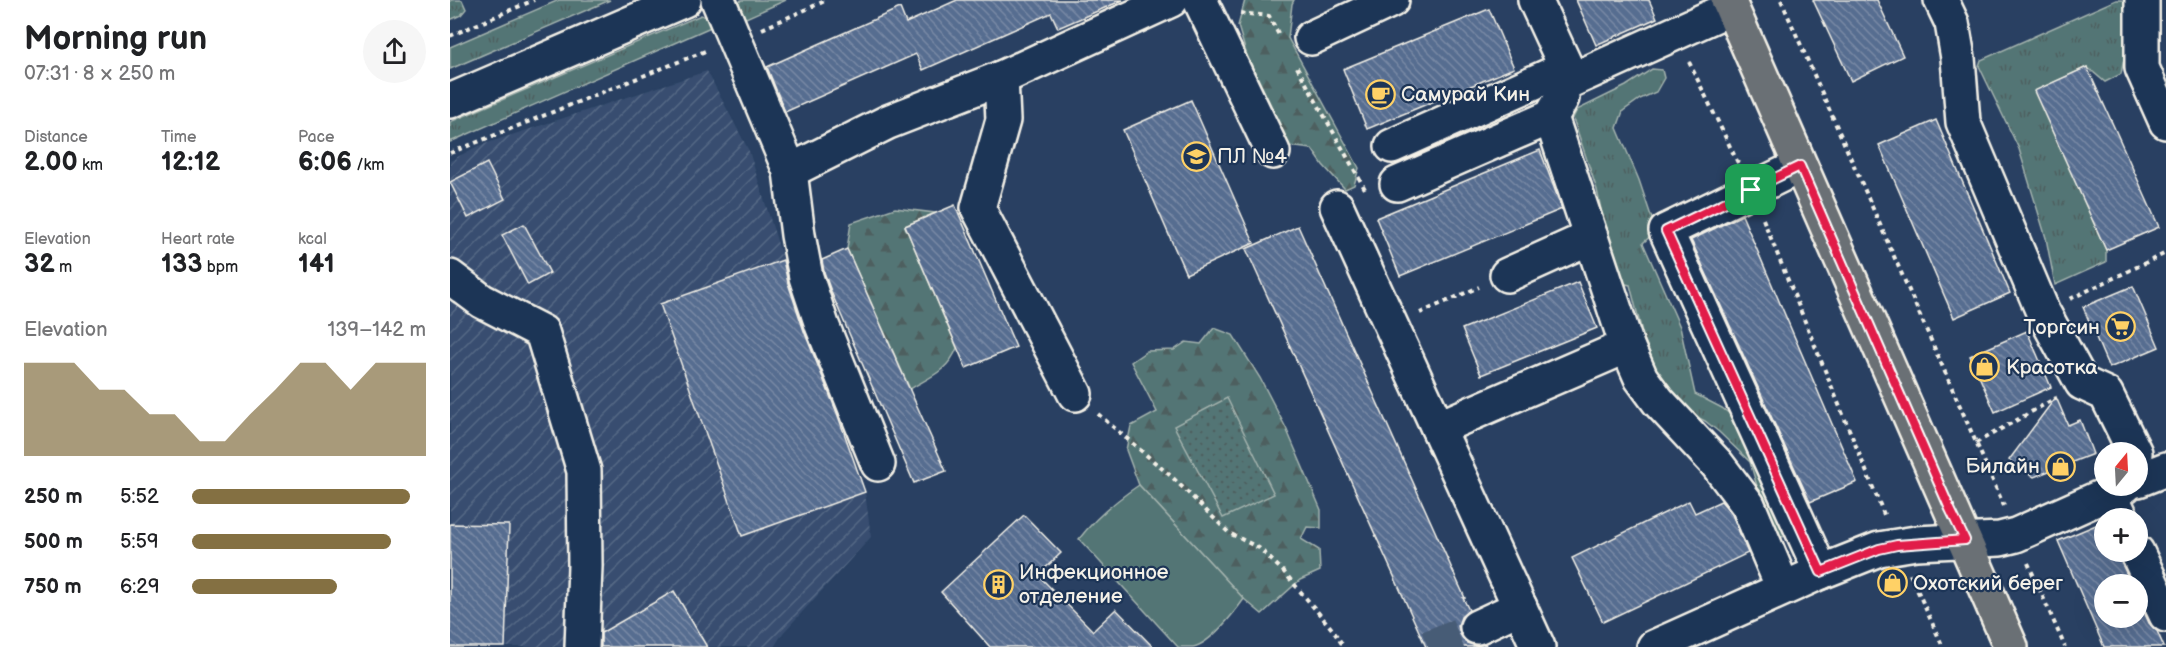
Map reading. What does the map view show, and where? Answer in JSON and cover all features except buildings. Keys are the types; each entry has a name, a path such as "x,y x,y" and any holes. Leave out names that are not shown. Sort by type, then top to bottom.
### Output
{"main road":[{"path":"1730,4 2011,647"}],"street":[{"path":"450,101 684,0"},
{"path":"718,0 790,171 806,277 822,325 878,464"},
{"path":"790,171 888,122 1001,78 1171,0"},
{"path":"1296,46 1392,0"},
{"path":"1535,0 1569,74 1551,117 1627,346 1641,378 1658,401 1717,464 1748,505 1783,588"},
{"path":"1941,0 1952,23 1958,58 1963,122 2043,312 2082,383 2106,394 2122,442"},
{"path":"2142,0 2142,68 2166,122"},
{"path":"1392,146 1675,33 1730,4"},
{"path":"1210,8 1273,152"},
{"path":"1001,78 1002,120 978,208 1075,394"},
{"path":"1397,184 1551,117"},
{"path":"1800,166 1666,231 1821,572"},
{"path":"1337,207 1538,647"},
{"path":"1507,275 1591,237"},
{"path":"450,277 482,300 542,332 584,471 585,566 582,647"},
{"path":"1438,428 1627,346"},
{"path":"1654,647 1692,639 1783,588 1879,549 1897,545 2000,539 2016,535 2099,496"},
{"path":"2142,562 2166,615"},
{"path":"1477,627 1520,607"}],"path":[{"path":"450,36 534,0"},
{"path":"450,153 735,41 827,0"},
{"path":"1781,0 2066,647"},
{"path":"1210,8 1269,16 1296,46 1366,191 1337,207"},
{"path":"1675,33 1751,190 1873,488"},
{"path":"2100,285 2166,253"},
{"path":"1391,325 1507,275"},
{"path":"1976,443 2082,383"},
{"path":"1075,394 1172,477 1229,533 1259,548 1284,572 1332,629 1344,647"},
{"path":"1921,598 1943,647"}],"shaded area":[{"path":"707,71 749,151 783,260 865,492 871,537 783,633 774,647 450,647 450,161 478,146"}],"green space":[{"path":"450,0 462,0 466,9 461,15 450,20"},
{"path":"559,0 610,0 450,69 450,47"},
{"path":"741,0 786,0 737,22 733,12"},
{"path":"1245,0 1294,0 1288,38 1359,168 1354,185 1345,189 1312,149 1280,145 1259,96 1238,26"},
{"path":"2116,0 2135,0 2121,74 2105,82 2087,67 2035,91 2106,250 2106,262 2055,285 2046,238 2019,149 1979,66 1981,60"},
{"path":"701,15 711,20 713,26 450,142 450,122"},
{"path":"1652,69 1662,70 1664,78 1656,92 1640,99 1623,111 1617,128 1639,180 1656,231 1643,243 1680,327 1695,394 1722,408 1739,421 1790,532 1783,537 1775,533 1761,500 1750,462 1719,432 1705,421 1689,413 1662,384 1643,336 1630,285 1621,283 1611,259 1597,190 1573,118 1577,110 1626,86"},
{"path":"895,208 935,213 905,226 957,348 943,368 910,389 847,249 851,223"},
{"path":"1214,328 1233,335 1260,378 1286,428 1321,510 1321,528 1307,527 1301,539 1319,550 1320,571 1300,580 1262,614 1244,599 1139,485 1126,450 1131,426 1157,412 1131,362 1147,351 1174,350 1186,342 1201,344"},
{"path":"1227,398 1274,494 1223,518 1174,426"},
{"path":"1139,485 1244,599 1221,627 1200,645 1178,647 1079,539 1106,510"}],"tunnel":[{"path":"1428,647 1477,627"}],"place":[{"name":"Самурай Кин","path":"1380,94"},
{"name":"ПЛ №4","path":"1196,156"},
{"name":"Торгсин","path":"2121,327"},
{"name":"Красотка","path":"1985,367"},
{"name":"Билайн","path":"2061,466"},
{"name":"Охотский берег","path":"1892,583"},
{"name":"Инфекционное отделение","path":"998,584"}],"route":[{"path":"1800,166 1965,540 1916,543 1879,549 1821,572 1666,231 1751,190 1800,166"}]}
